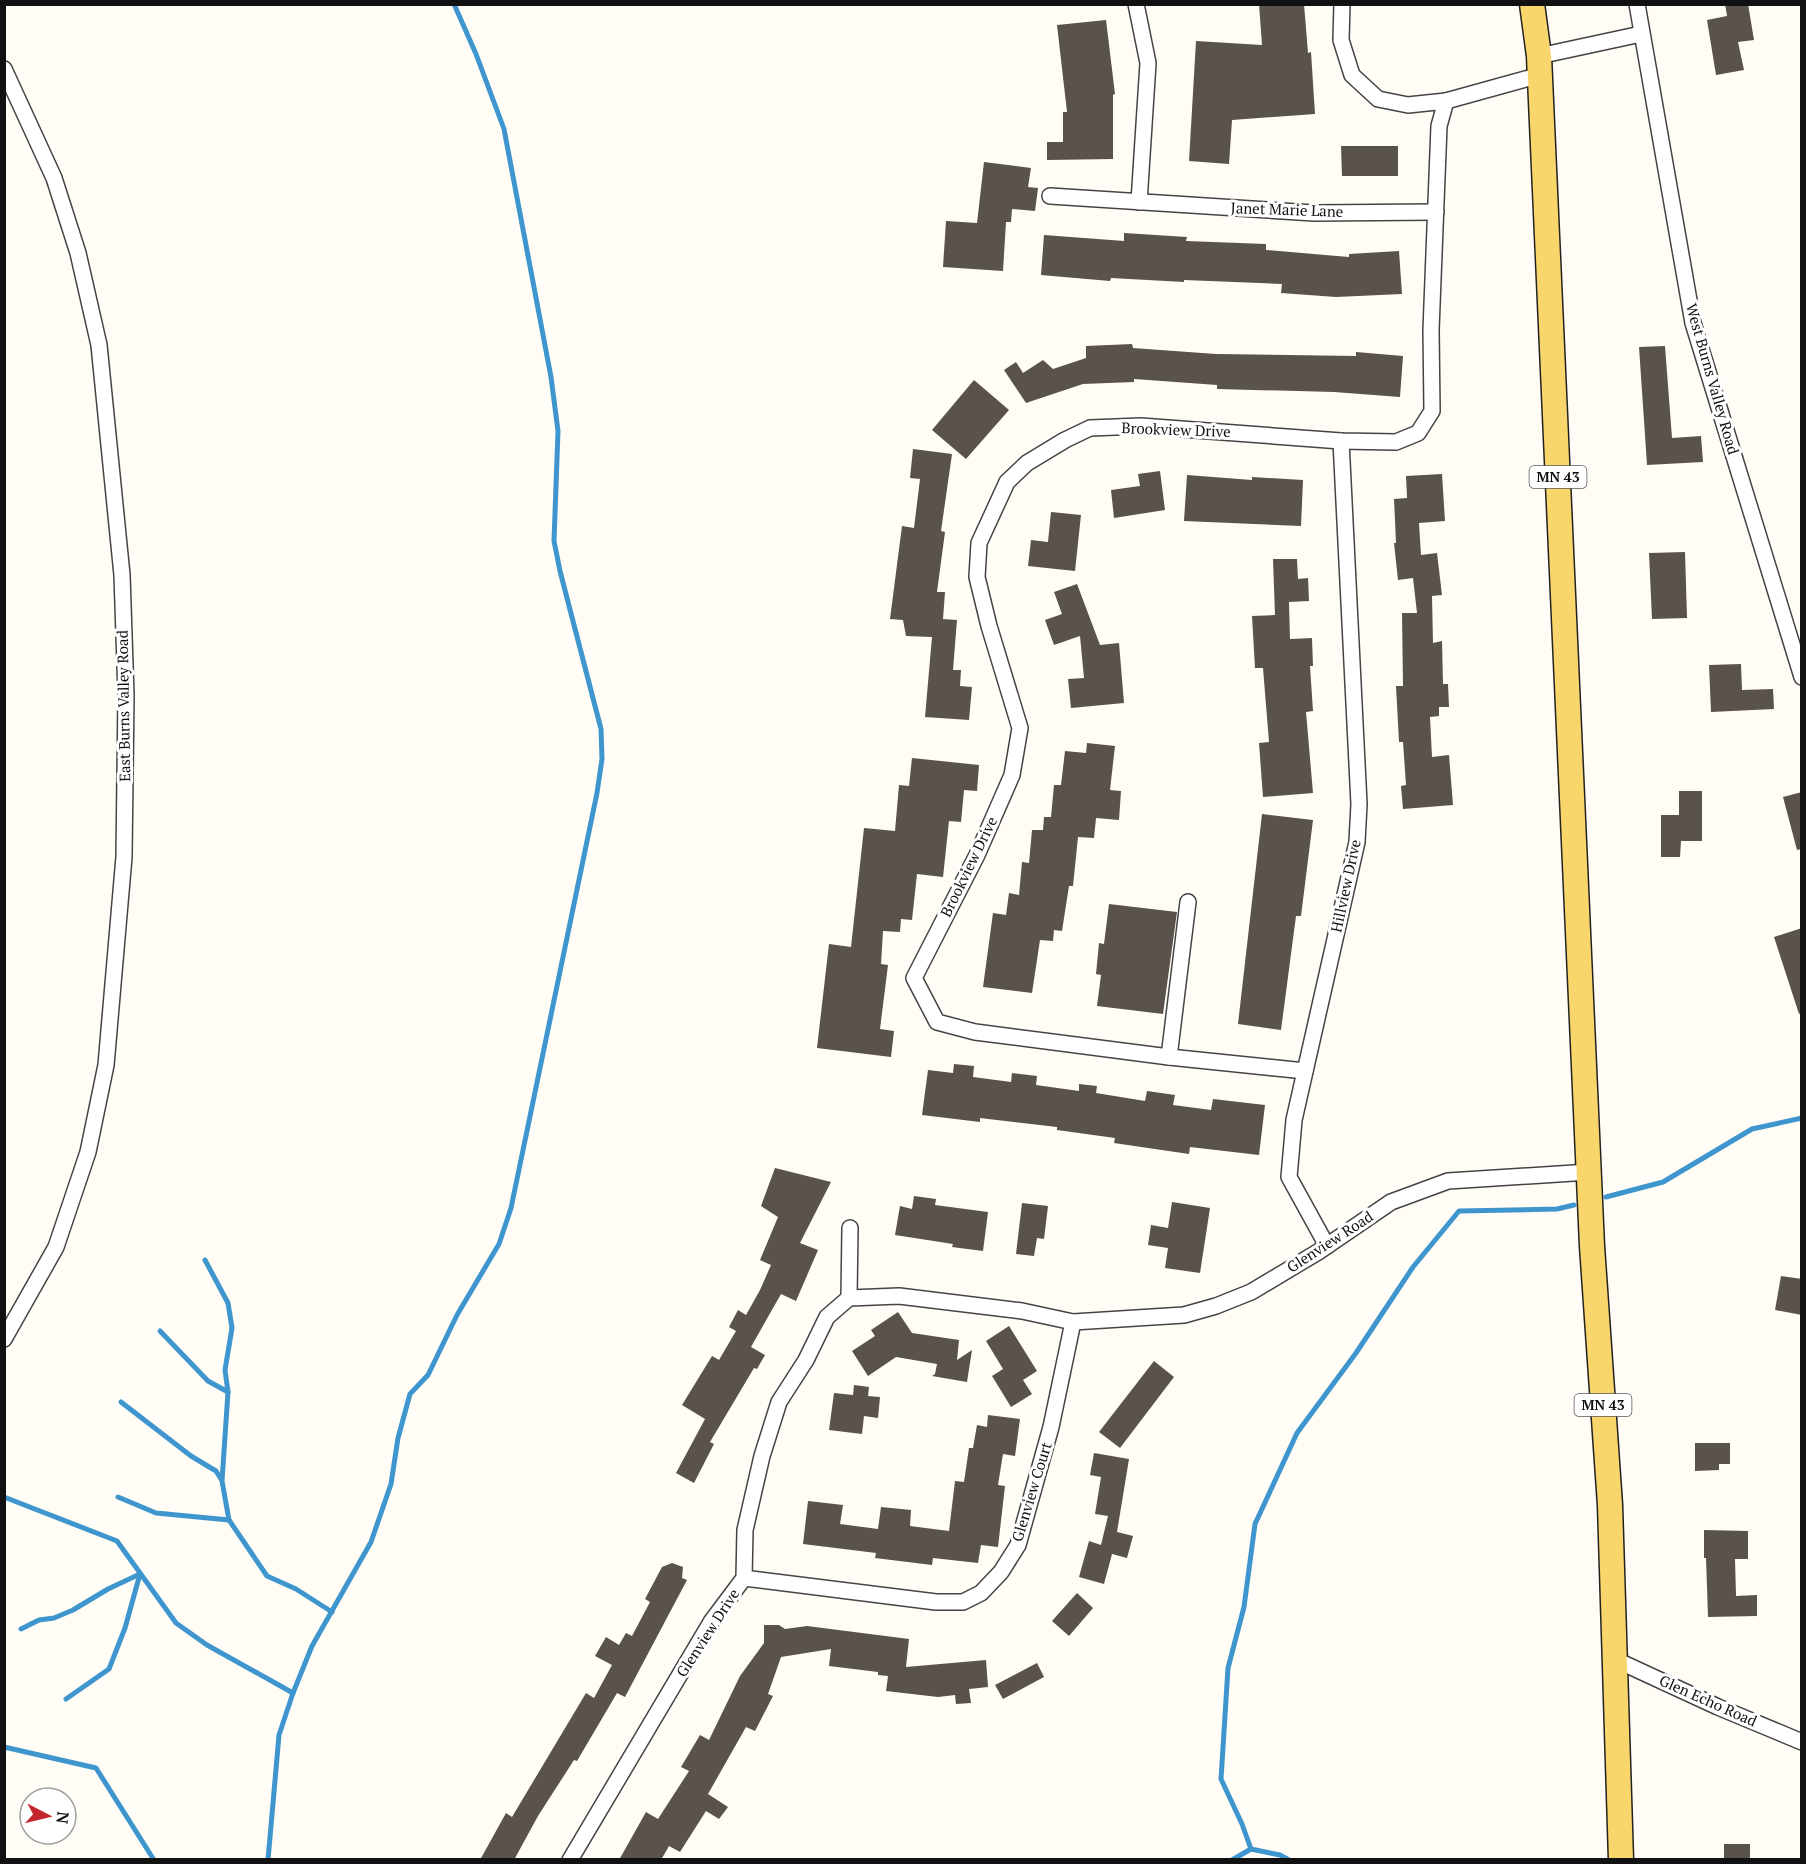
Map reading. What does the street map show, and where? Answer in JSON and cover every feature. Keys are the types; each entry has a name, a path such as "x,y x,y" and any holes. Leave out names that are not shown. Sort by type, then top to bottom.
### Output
{"main road":[{"name":"MN 43","path":"1532,4 1540,65 1592,1246 1610,1505 1621,1860"}],"street":[{"path":"1136,4 1148,63 1139,202"},
{"path":"1342,4 1341,40 1352,75 1378,99 1408,105 1446,101 1540,65 1641,34"},
{"name":"West Burns Valley Road","path":"1637,4 1693,323 1802,677"},
{"name":"East Burns Valley Road","path":"4,69 54,178 78,253 99,345 122,574 126,695 124,857 106,1065 88,1152 56,1247 4,1339"},
{"name":"Brookview Drive","path":"1305,1071 1169,1057 975,1032 937,1022 914,978 977,855 1012,775 1020,728 989,626 977,577 979,543 1007,482 1027,463 1090,428 1141,426 1341,441 1396,442 1418,433 1432,411 1431,330 1436,212 1440,126 1446,101"},
{"name":"Janet Marie Lane","path":"1050,196 1314,213 1436,212"},
{"name":"Hillview Drive","path":"1327,1246 1289,1177 1294,1120 1357,842 1359,804 1341,441"},
{"path":"1169,1057 1188,902"},
{"name":"Glenview Road","path":"1073,1322 1184,1315 1216,1306 1251,1292 1327,1246 1391,1202 1448,1181 1589,1172"},
{"path":"850,1228 849,1298 899,1296 1022,1311 1073,1322"},
{"name":"Glenview Drive","path":"570,1860 711,1622 744,1578 745,1530 762,1456 779,1402 806,1360 827,1317 849,1298"},
{"name":"Glenview Court","path":"744,1578 936,1602 963,1602 981,1593 1001,1572 1018,1545 1051,1427 1073,1322"},
{"name":"Glen Echo Road","path":"1614,1659 1718,1707 1802,1742"}],"building":[{"path":"1259,4 1304,4 1308,53 1311,52 1315,114 1232,120 1229,164 1189,161 1196,41 1262,45"},
{"path":"1725,4 1748,4 1754,40 1738,42 1744,70 1716,75 1707,20 1727,16"},
{"path":"1106,20 1115,94 1113,95 1113,159 1047,160 1047,142 1063,142 1063,112 1067,112 1057,25"},
{"path":"1341,146 1398,146 1398,176 1342,176"},
{"path":"984,162 1031,168 1028,187 1038,188 1035,211 1012,209 1011,222 1006,222 1003,271 943,267 946,221 977,223"},
{"path":"1124,233 1187,237 1186,241 1266,244 1266,250 1349,257 1349,254 1399,251 1402,294 1336,297 1281,293 1282,284 1111,278 1110,281 1041,275 1044,235 1124,241"},
{"path":"1132,344 1133,348 1216,354 1356,356 1356,352 1403,356 1400,397 1334,392 1217,389 1217,385 1134,379 1134,382 1083,384 1026,403 1004,370 1016,362 1023,373 1043,360 1053,369 1086,358 1086,346"},
{"path":"1665,346 1672,438 1701,436 1703,462 1647,465 1639,347"},
{"path":"974,380 1009,410 966,459 932,430"},
{"path":"913,449 952,454 941,531 945,532 937,592 945,592 943,619 957,620 953,670 961,670 960,686 972,687 969,720 925,717 932,637 906,636 903,620 890,619 902,526 914,528 920,479 910,478"},
{"path":"1160,471 1165,510 1114,518 1111,490 1140,486 1138,474"},
{"path":"1442,474 1445,521 1419,523 1421,555 1437,553 1442,595 1432,596 1433,643 1442,641 1443,684 1448,684 1449,707 1439,707 1439,716 1430,717 1432,757 1449,755 1453,805 1403,809 1401,786 1406,785 1403,742 1399,742 1396,686 1403,686 1402,613 1417,613 1413,578 1398,580 1394,543 1396,543 1394,499 1407,498 1406,476"},
{"path":"1187,475 1252,480 1252,477 1303,480 1301,526 1184,521"},
{"path":"1051,512 1081,515 1075,571 1028,566 1031,540 1048,542"},
{"path":"1685,552 1687,618 1652,619 1649,553"},
{"path":"1273,559 1297,559 1298,579 1308,578 1309,601 1289,602 1290,639 1312,638 1313,666 1310,666 1313,711 1306,712 1313,793 1263,797 1259,743 1269,742 1263,668 1255,668 1252,616 1275,615"},
{"path":"1077,584 1100,645 1119,643 1124,703 1071,708 1068,679 1084,678 1080,636 1054,645 1045,620 1062,614 1054,592"},
{"path":"1741,664 1742,690 1773,689 1774,709 1711,712 1709,665"},
{"path":"1087,743 1115,746 1110,790 1121,791 1119,820 1096,818 1094,838 1078,837 1073,886 1069,886 1062,931 1054,930 1053,941 1040,940 1032,993 983,987 993,913 1006,915 1009,893 1019,895 1022,862 1029,863 1032,830 1043,830 1044,817 1051,817 1054,785 1061,785 1065,751 1086,753"},
{"path":"912,758 979,765 977,791 964,790 961,822 949,821 943,877 917,874 912,920 901,919 900,932 883,931 881,964 888,965 880,1029 894,1031 891,1057 817,1048 829,944 851,947 864,828 895,831 899,785 909,786"},
{"path":"1679,791 1702,791 1702,841 1681,841 1680,857 1661,857 1661,815 1679,815"},
{"path":"1802,792 1802,849 1797,850 1783,797"},
{"path":"1262,814 1313,820 1301,916 1296,916 1281,1030 1238,1024"},
{"path":"1109,904 1177,912 1163,1014 1097,1006 1101,975 1096,974 1099,943 1104,944"},
{"path":"1802,928 1802,1013 1799,1014 1774,937"},
{"path":"954,1064 974,1066 973,1077 1011,1082 1012,1073 1037,1076 1036,1085 1079,1091 1079,1084 1097,1086 1096,1093 1145,1101 1147,1091 1175,1095 1173,1105 1211,1110 1213,1099 1265,1105 1259,1155 1190,1147 1189,1154 1114,1143 1115,1138 1057,1130 1057,1127 980,1118 980,1122 922,1115 928,1070 953,1073"},
{"path":"775,1168 831,1182 800,1243 818,1250 796,1301 781,1294 751,1347 765,1355 757,1369 754,1368 710,1442 714,1444 694,1483 676,1473 705,1419 682,1405 712,1356 719,1360 736,1331 729,1327 738,1310 746,1315 771,1265 760,1260 778,1217 761,1206"},
{"path":"914,1196 936,1199 935,1205 988,1212 983,1251 895,1235 900,1206 912,1209"},
{"path":"1172,1202 1210,1208 1200,1273 1165,1268 1168,1248 1148,1245 1151,1225 1168,1228"},
{"path":"1022,1203 1048,1206 1044,1239 1037,1238 1034,1256 1016,1254"},
{"path":"1781,1276 1802,1279 1802,1315 1775,1310"},
{"path":"898,1312 912,1333 959,1340 957,1360 972,1350 967,1382 932,1376 935,1374 937,1364 896,1357 868,1376 852,1351 875,1336 871,1330"},
{"path":"1009,1326 1037,1371 1023,1380 1032,1394 1011,1407 992,1376 1003,1369 986,1341"},
{"path":"1154,1361 1174,1377 1120,1448 1099,1432"},
{"path":"854,1385 869,1387 868,1396 880,1397 878,1418 864,1416 862,1434 829,1430 834,1393 853,1395"},
{"path":"988,1415 1020,1419 1015,1456 1003,1454 998,1485 1005,1486 998,1547 981,1545 978,1563 933,1558 932,1565 875,1558 876,1553 803,1544 808,1501 843,1505 840,1524 878,1529 881,1507 911,1510 910,1526 949,1531 955,1481 964,1482 969,1448 973,1448 977,1425 987,1427"},
{"path":"1695,1443 1730,1443 1730,1464 1719,1464 1719,1470 1695,1471"},
{"path":"1094,1453 1129,1459 1117,1532 1133,1536 1127,1558 1112,1554 1104,1584 1079,1577 1089,1541 1101,1545 1108,1516 1095,1514 1101,1477 1090,1475"},
{"path":"1704,1530 1748,1531 1748,1559 1735,1559 1736,1596 1757,1595 1757,1616 1708,1617"},
{"path":"672,1563 683,1567 682,1578 687,1580 625,1697 617,1693 577,1761 574,1760 538,1816 514,1860 480,1860 506,1813 512,1817 586,1693 594,1698 612,1665 595,1656 606,1637 619,1645 626,1633 632,1636 650,1602 645,1599 662,1567"},
{"path":"1077,1593 1093,1608 1069,1636 1052,1621"},
{"path":"764,1625 779,1625 785,1629 807,1626 909,1639 906,1667 986,1660 988,1687 969,1689 971,1703 956,1704 955,1695 938,1697 886,1691 888,1676 878,1675 878,1672 829,1666 831,1649 781,1657 768,1694 773,1696 755,1731 746,1727 708,1794 728,1807 719,1819 706,1811 680,1852 669,1846 661,1860 619,1860 646,1812 658,1819 689,1771 681,1767 700,1735 709,1740 740,1676 764,1643"},
{"path":"1037,1663 1044,1677 1003,1699 995,1685"},
{"path":"1724,1844 1750,1844 1750,1860 1724,1860"}],"waterway":[{"path":"268,1860 279,1735 293,1693 312,1646 371,1542 391,1484 398,1438 410,1394 428,1375 457,1315 499,1244 511,1208 597,793 602,759 601,729 554,541 558,431 551,377 504,129 476,54 454,4"},
{"path":"1606,1197 1663,1182 1752,1129 1802,1118"},
{"path":"1251,1849 1221,1779 1228,1668 1244,1607 1255,1524 1297,1433 1356,1353 1413,1267 1459,1211 1557,1209 1574,1205"},
{"path":"205,1260 228,1303 232,1328 225,1370 228,1392 222,1481 229,1520 267,1576 296,1589 332,1612"},
{"path":"160,1331 208,1381 228,1392"},
{"path":"121,1402 191,1456 216,1471 221,1479"},
{"path":"4,1497 117,1541 176,1623 207,1645 293,1693"},
{"path":"118,1497 156,1513 229,1520"},
{"path":"21,1629 39,1620 54,1618 73,1610 108,1589 140,1574"},
{"path":"66,1699 109,1669 125,1628 140,1574"},
{"path":"4,1747 96,1768 154,1860"},
{"path":"1232,1860 1251,1849 1280,1855 1289,1860"}]}
